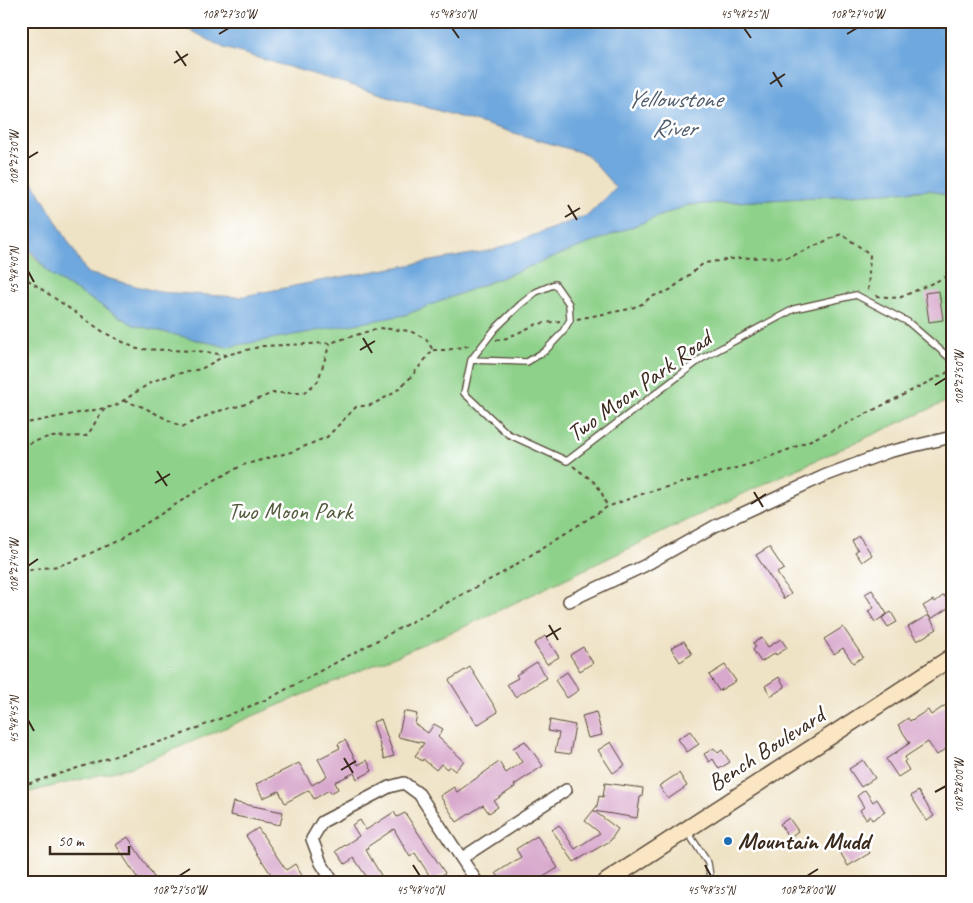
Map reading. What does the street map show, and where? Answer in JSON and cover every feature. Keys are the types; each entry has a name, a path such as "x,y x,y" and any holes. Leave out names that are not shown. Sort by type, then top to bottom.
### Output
{"main road":[{"name":"Bench Boulevard","path":"606,882 952,657"},
{"path":"21,880 25,882"}],"street":[{"path":"569,600 644,566 715,526 824,476 888,452 952,437"},
{"path":"333,882 321,863 312,838 322,822 388,787 404,783 419,794 477,882"},
{"path":"462,858 566,790"}],"lane":[{"name":"Two Moon Park Road","path":"570,320 570,304 555,284 536,292 495,329 471,360 464,392 508,434 567,461 701,359 794,309 856,295 908,322 952,360"},
{"path":"471,360 527,362 545,352 562,333 570,320"},
{"path":"686,829 708,863 711,882"}],"path":[{"path":"433,350 447,350 507,338 537,324 593,316 642,304 651,297 670,290 704,263 739,258 790,257 841,234 870,254 868,296"},
{"path":"21,274 105,333 137,349 198,351 226,355"},
{"path":"876,296 899,298 946,278 952,281"},
{"path":"21,424 115,406 153,381 172,375 185,374 200,369 226,355 262,346 330,343 378,328 410,331 426,339 433,350"},
{"path":"124,400 143,407 182,427 215,412 244,405 273,393 304,393 318,380 330,343"},
{"path":"21,571 58,566 76,560 124,538 211,482 243,465 291,452 327,437 356,407 371,405 394,393 410,378 433,350"},
{"path":"21,786 178,736 270,698 504,572 607,507 645,493 747,465 793,448 842,426 952,370"},
{"path":"21,446 48,437 86,436 94,428 98,416 106,408"},
{"path":"567,461 595,482 602,492 607,507"}],"green space":[{"name":"Two Moon Park","path":"930,190 952,197 952,399 768,482 466,626 132,767 21,794 21,243 52,276 134,325 405,315 688,205"}],"water":[{"name":"Yellowstone River","path":"170,21 937,21 952,26 952,197 930,190 688,205 405,315 227,347 134,325 52,276 25,244 31,213 21,200 21,162 87,273 159,292 239,297 494,250 588,215 616,188 586,154 224,48"}],"building":[{"path":"939,291 943,320 929,322 925,293"},
{"path":"859,536 872,555 862,562 855,552 858,550 852,541"},
{"path":"769,547 784,569 777,573 791,594 784,599 756,555"},
{"path":"872,590 887,614 875,622 868,611 874,608 865,594"},
{"path":"944,595 951,606 931,619 923,606 933,600 935,602"},
{"path":"891,612 897,622 888,627 882,618"},
{"path":"928,615 937,629 917,641 908,627"},
{"path":"843,627 863,657 853,663 843,648 834,654 824,639"},
{"path":"545,636 559,657 547,664 534,644"},
{"path":"762,638 768,647 781,639 787,648 761,662 753,650 756,647 753,643"},
{"path":"684,641 692,654 680,662 671,648"},
{"path":"583,647 593,663 580,671 570,655"},
{"path":"537,662 547,678 515,697 507,684 518,678 516,675"},
{"path":"725,665 736,681 719,691 709,675"},
{"path":"470,667 498,712 477,725 449,680"},
{"path":"567,672 579,690 567,698 555,680"},
{"path":"779,677 785,687 771,696 765,686"},
{"path":"952,701 952,745 937,755 928,742 905,757 906,760 904,762 909,770 898,777 886,759 910,743 898,725 908,718 910,721 928,710 931,715"},
{"path":"404,711 417,714 415,724 428,733 434,724 443,729 438,737 464,761 455,771 449,766 447,769 441,764 436,770 423,759 422,761 415,756 424,743 398,737"},
{"path":"596,712 602,735 588,738 582,716"},
{"path":"381,719 394,756 384,759 373,722"},
{"path":"550,720 575,725 570,754 555,752 559,733 548,731"},
{"path":"690,731 699,744 687,752 678,739"},
{"path":"345,740 358,765 367,760 372,771 357,779 354,773 335,782 338,789 331,793 329,790 314,799 309,790 285,803 279,791 263,798 256,784 299,763 312,785 327,776 318,759 340,748 338,744"},
{"path":"525,741 543,766 494,801 498,807 489,813 483,805 457,822 440,796 454,787 457,792 499,762 506,773 522,762 513,748"},
{"path":"611,742 625,765 613,773 598,750"},
{"path":"714,748 718,753 722,750 730,762 719,769 713,759 709,762 704,754"},
{"path":"863,760 875,778 861,787 849,769"},
{"path":"679,773 687,786 668,799 659,786"},
{"path":"605,783 643,788 637,818 594,811 618,829 610,841 574,862 552,830 559,825 575,849 600,833 585,821 597,806 599,796 603,797"},
{"path":"865,790 873,802 877,799 885,812 872,820 870,816 866,819 860,810 864,807 857,796"},
{"path":"918,791 934,816 927,821 911,796"},
{"path":"233,802 283,812 280,825 230,815"},
{"path":"394,812 397,817 405,813 445,873 433,881 415,853 410,857 394,829 367,847 368,849 366,850 385,882 370,882 354,858 345,864 336,851 359,836 352,825 360,820 366,830"},
{"path":"789,818 798,831 789,838 780,824"},
{"path":"258,828 286,870 295,864 306,882 276,882 246,836"},
{"path":"537,836 558,868 535,882 502,882 496,873 521,857 516,849"},
{"path":"128,837 157,882 140,882 116,845"},
{"path":"861,837 870,853 848,866 839,850"}],"place":[{"name":"Mountain Mudd","path":"728,841"}]}
